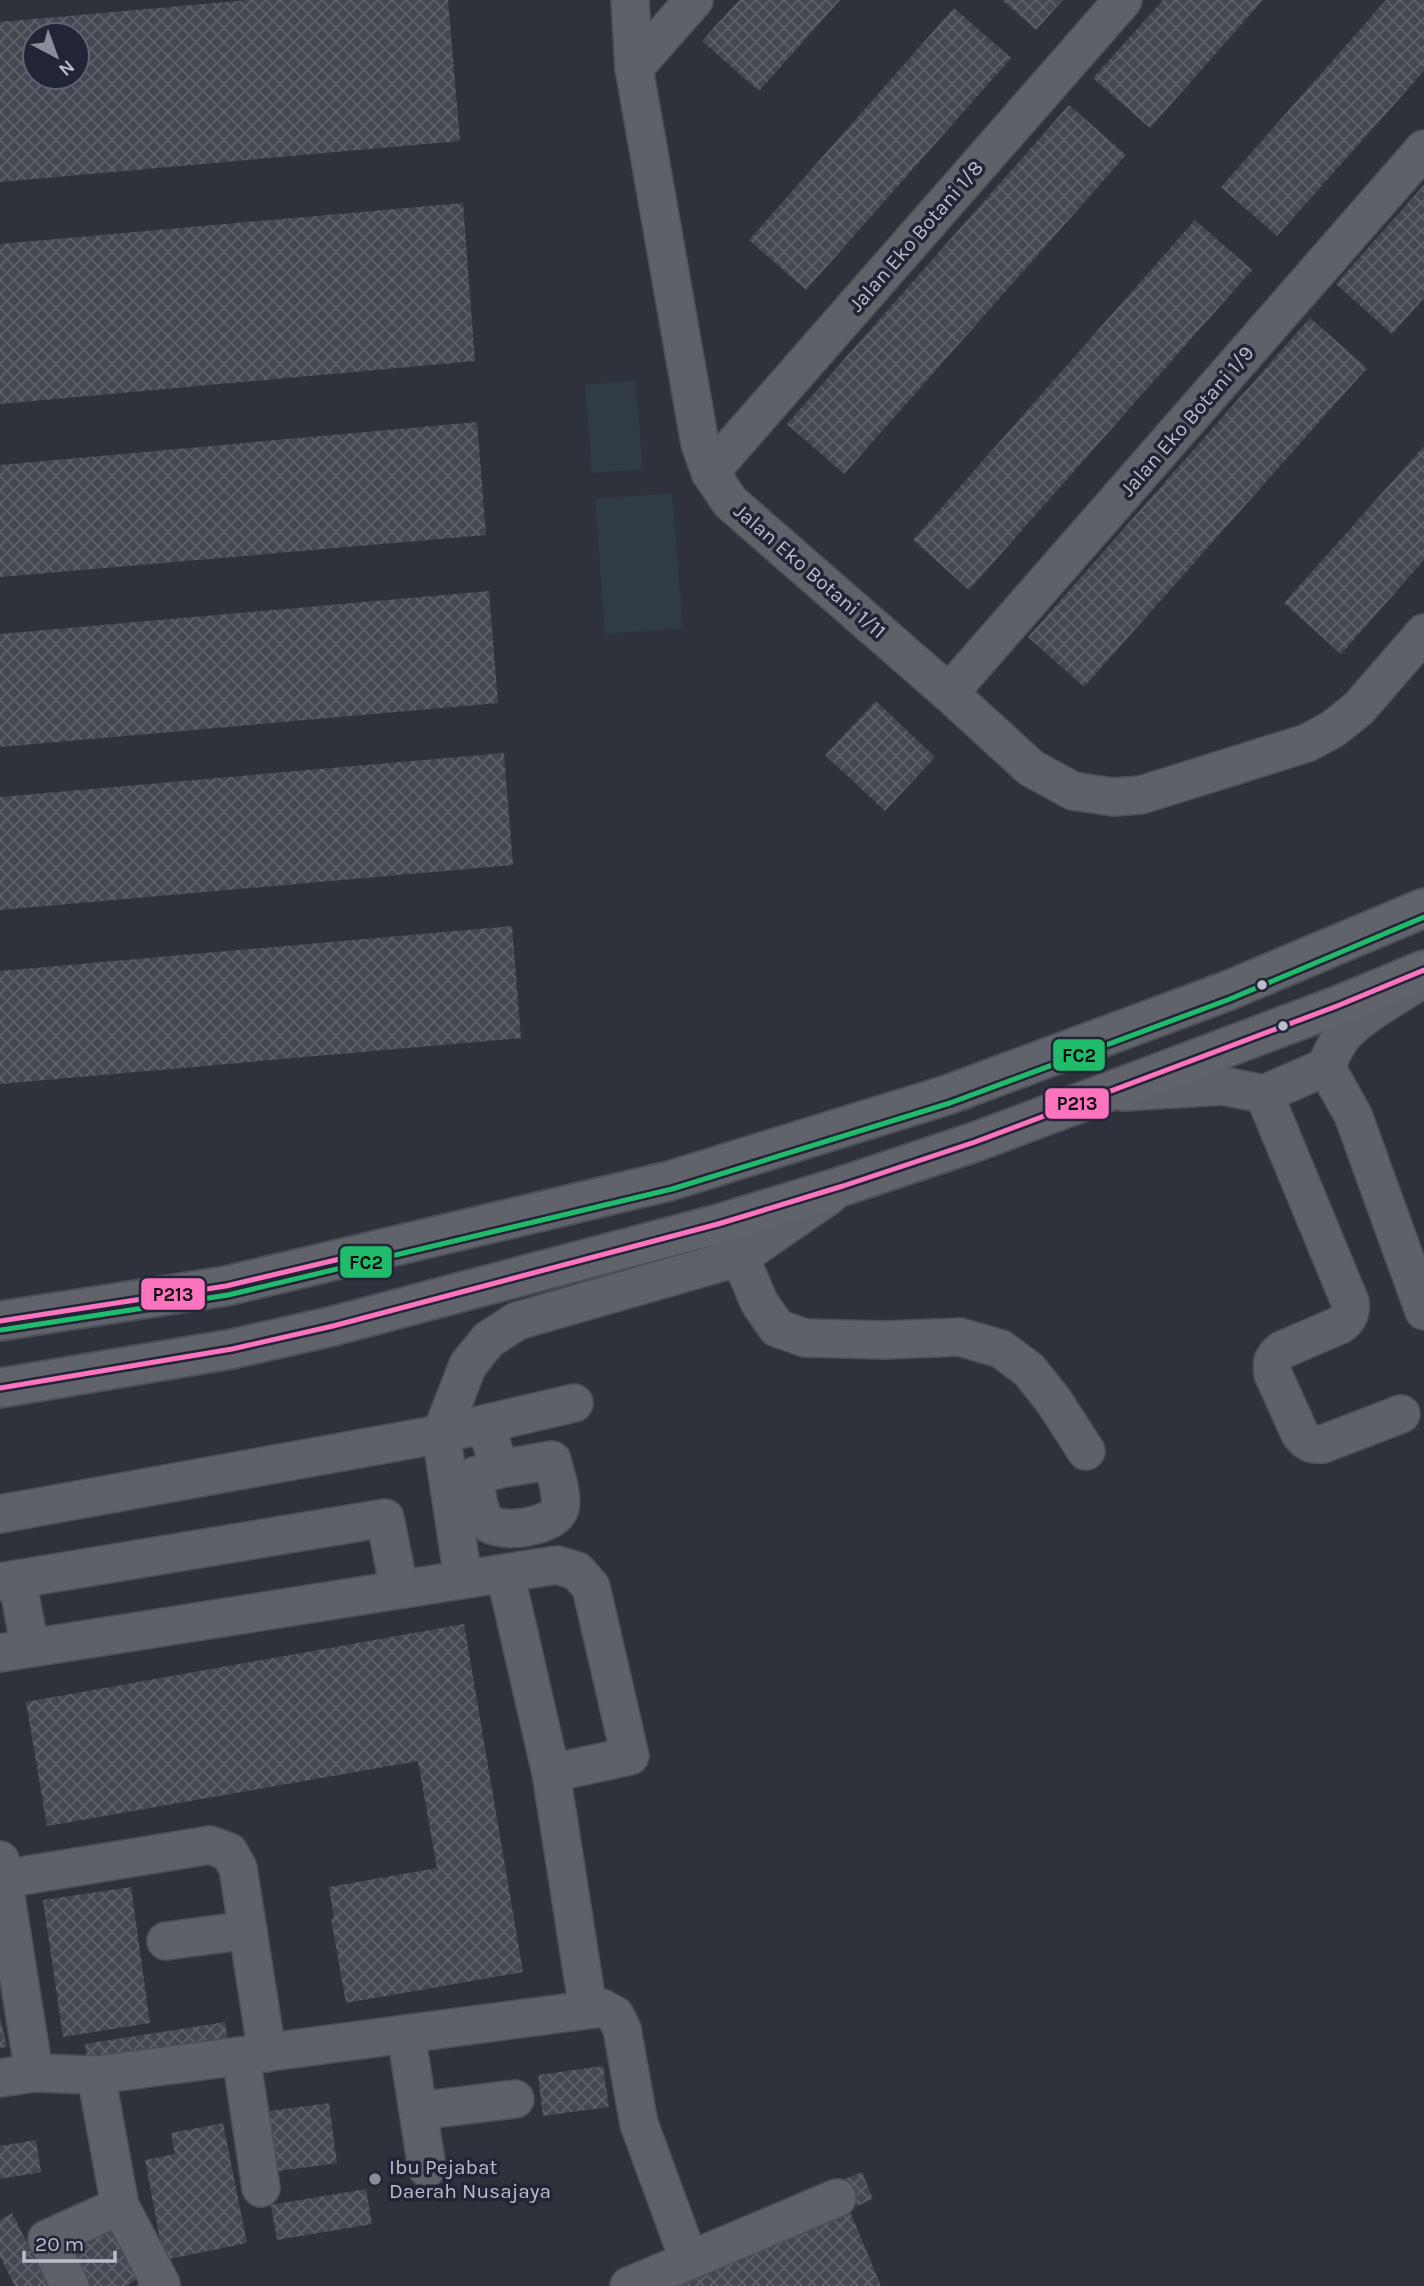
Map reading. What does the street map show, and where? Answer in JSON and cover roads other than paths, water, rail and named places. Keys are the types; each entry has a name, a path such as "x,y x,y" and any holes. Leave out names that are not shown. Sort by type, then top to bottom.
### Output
{"main road":[{"path":"0,1321 226,1286 669,1181 947,1095 1227,991 1424,908"},
{"path":"0,1388 232,1349 333,1326 719,1224 975,1142 1338,1006 1424,970"}],"street":[{"name":"Jalan Eko Botani 1/11","path":"630,0 634,68 700,444 710,472 730,502 1031,768 1073,790 1113,797 1141,795 1307,743 1333,729 1359,708 1424,634"},
{"path":"634,68 694,0"},
{"name":"Jalan Eko Botani 1/8","path":"710,472 1123,0"},
{"name":"Jalan Eko Botani 1/9","path":"949,693 1424,149"},
{"path":"1109,1093 1223,1086 1264,1094 1326,1067 1336,1046 1357,1023 1424,977"},
{"path":"1326,1067 1353,1115 1424,1311"},
{"path":"1264,1094 1350,1302 1351,1311 1340,1325 1282,1350 1271,1364 1273,1374 1300,1434 1314,1445 1401,1414"},
{"path":"463,1578 441,1434 468,1365 488,1340 517,1321 740,1257 843,1186"},
{"path":"719,1224 740,1257 758,1302 777,1328 805,1338 886,1340 960,1337 1002,1349 1029,1370 1053,1400 1086,1451"},
{"path":"0,1514 441,1434 574,1403"},
{"path":"485,1424 500,1469"},
{"path":"399,1588 385,1518 8,1581 15,1651 463,1578 557,1565 577,1571 591,1587 630,1756 551,1773"},
{"path":"505,1573 551,1773 588,2010"},
{"path":"261,2188 254,2054 248,1930 238,1868 229,1852 210,1845 2,1869 17,2075 96,2075 254,2054 603,2008 615,2014 622,2029 639,2124 689,2260"},
{"path":"166,1941 248,1930"},
{"path":"406,2034 427,2168"},
{"path":"96,2075 120,2206 161,2284 157,2286"},
{"path":"418,2111 515,2099"},
{"path":"629,2286 837,2198"},
{"path":"70,2286 47,2239 120,2206"}],"place":[{"name":"Ibu Pejabat Daerah Nusajaya","path":"375,2179"}]}
